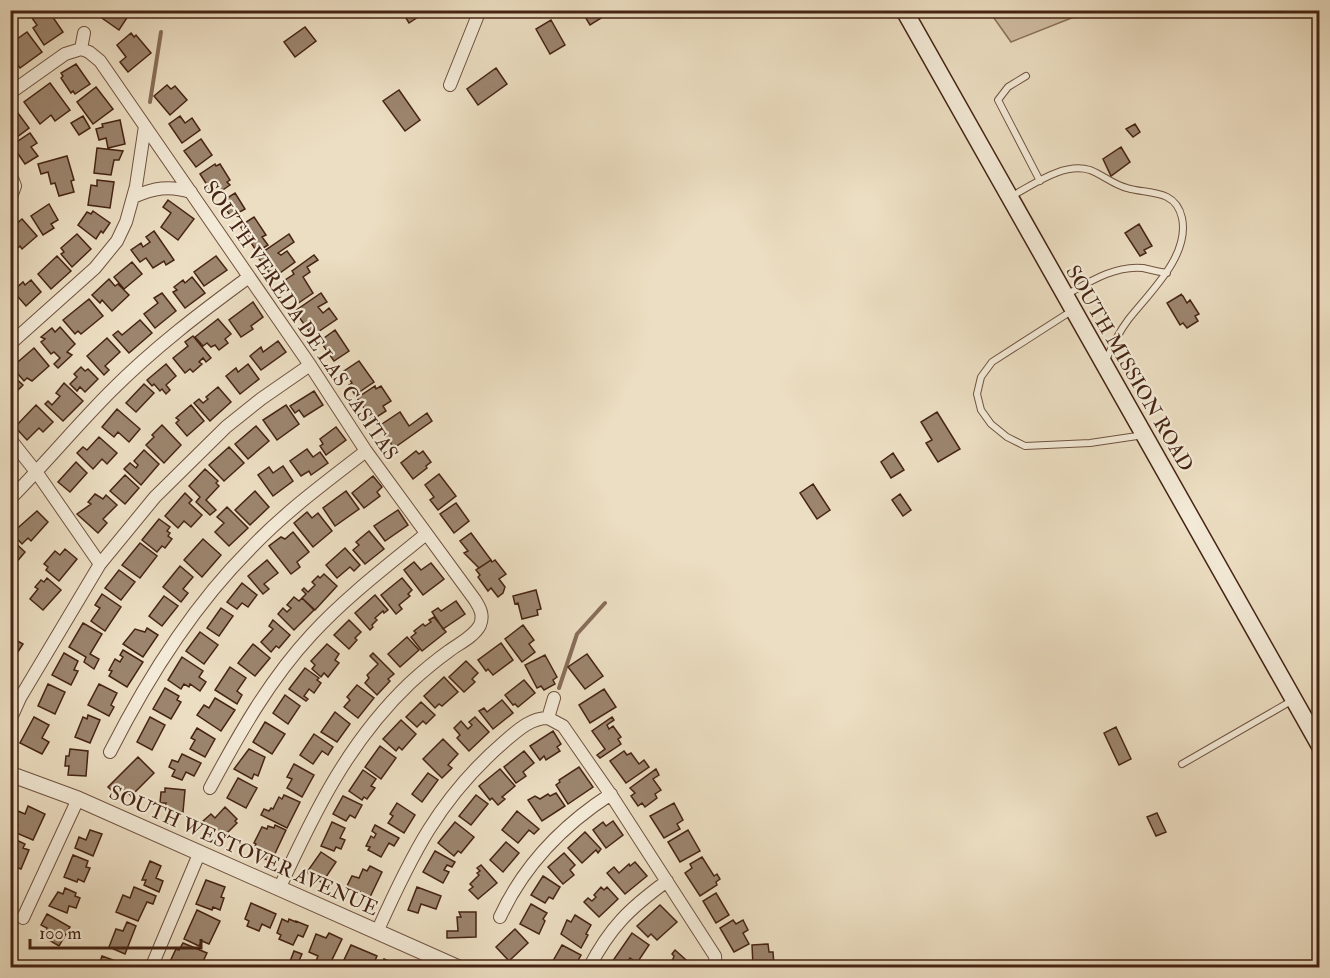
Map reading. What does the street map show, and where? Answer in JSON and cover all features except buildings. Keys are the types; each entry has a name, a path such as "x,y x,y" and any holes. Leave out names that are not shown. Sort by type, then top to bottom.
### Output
{"main road":[{"name":"SOUTH MISSION ROAD","path":"904,10 1320,746"}],"street":[{"path":"450,86 480,10"},
{"path":"10,93 65,54 81,49 84,33"},
{"name":"SOUTH VEREDA DE LAS CASITAS","path":"81,49 100,61 310,365 366,451 480,607 482,618 480,626 474,633 410,684 380,715 358,743 336,774 313,816 279,889"},
{"path":"10,344 106,256 117,241 126,222 133,197 145,126"},
{"path":"10,173 15,186 10,200"},
{"path":"133,197 164,187 191,192"},
{"path":"10,499 37,473 77,426 148,355 249,276"},
{"path":"10,720 15,695 100,564 155,497 193,458 261,399 310,365"},
{"path":"10,439 37,473 100,564"},
{"path":"110,752 152,676 182,629 218,585 249,549 301,501 366,451"},
{"path":"210,788 243,725 310,635 350,596 426,534"},
{"path":"548,718 554,698"},
{"path":"377,932 408,864 444,805 484,760 515,733 531,722 548,718 563,726 611,794 715,956 718,967"},
{"name":"SOUTH WESTOVER AVENUE","path":"10,774 78,799 459,968"},
{"path":"500,917 511,894 527,870 546,848 566,827 611,794"},
{"path":"23,918 78,799"},
{"path":"151,968 199,854"},
{"path":"589,968 618,922 635,904 667,880"}],"lane":[{"path":"1026,76 1008,87 998,100 1040,181"},
{"path":"1009,197 1058,172 1074,168 1106,176 1121,187 1168,197 1180,209 1184,225 1179,249 1167,273 1127,322 1104,364"},
{"path":"1144,435 1090,442 1026,446 991,424 981,410 977,394 981,377 992,362 1101,276 1121,269 1143,268 1167,273"},
{"path":"1182,764 1293,699"}],"shaded area":[{"path":"989,11 1083,11 1084,13 1011,42"}],"waterway":[{"path":"150,102 161,32"},
{"path":"559,688 577,634 605,603"}]}
